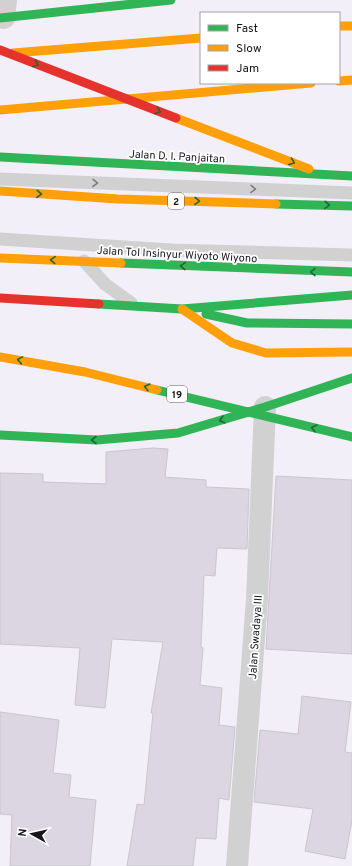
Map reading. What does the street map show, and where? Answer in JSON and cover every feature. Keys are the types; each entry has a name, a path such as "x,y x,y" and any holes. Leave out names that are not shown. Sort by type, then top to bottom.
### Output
{"main road":[{"path":"3,12 171,0"},
{"path":"340,26 352,26"},
{"path":"0,54 200,38"},
{"path":"0,50 327,176"},
{"path":"340,81 352,80"},
{"path":"0,110 299,84"},
{"name":"Jalan D. I. Panjaitan","path":"0,157 327,176 352,176"},
{"name":"2","path":"0,191 118,199 352,206"},
{"name":"Jalan Tol Insinyur Wiyoto Wiyono","path":"0,258 293,271 352,272"},
{"path":"182,309 352,295"},
{"path":"0,298 182,309 247,322 352,324"},
{"path":"182,309 232,343 266,353 352,352"},
{"name":"19","path":"0,357 85,372 352,437"},
{"path":"0,435 97,440 178,433 265,407 352,378"}],"street":[{"name":"Jalan Swadaya III","path":"238,866 257,599 265,407"}],"lane":[{"path":"0,179 352,193"},
{"path":"0,239 171,250 352,254"},
{"path":"60,243 89,265 110,288 135,306"}],"building":[{"path":"153,448 168,449 165,477 206,480 206,487 249,489 247,549 217,548 215,576 204,575 201,647 203,648 200,685 222,688 219,725 235,727 229,800 219,798 216,839 196,838 193,866 127,866 137,804 144,805 153,713 151,713 163,642 112,639 105,708 75,705 80,648 0,644 0,473 43,474 43,482 106,484 106,452"},
{"path":"276,476 352,480 352,654 266,649"},
{"path":"302,696 351,702 345,752 352,753 352,820 345,859 305,851 313,809 254,802 260,730 298,734"},
{"path":"0,712 59,720 53,773 71,775 69,797 96,800 90,866 10,866 12,815 0,814"}],"traffic: fast":[{"path":"0,18 171,0"},
{"path":"0,157 352,176"},
{"path":"276,204 352,206"},
{"path":"121,263 352,272"},
{"path":"99,304 182,309 352,295"},
{"path":"206,314 247,323 352,324"},
{"path":"0,435 97,440 178,433 265,407 352,378"},
{"path":"157,390 352,437"}],"traffic: slow":[{"path":"340,26 352,26"},
{"path":"13,53 200,38"},
{"path":"340,81 352,80"},
{"path":"0,110 299,84"},
{"path":"176,118 309,169"},
{"path":"0,191 118,199 276,204"},
{"path":"0,258 121,263"},
{"path":"182,309 232,343 266,353 352,352"},
{"path":"0,357 85,372 157,390"}],"traffic: jam":[{"path":"0,50 176,118"},
{"path":"0,298 99,304"}]}
